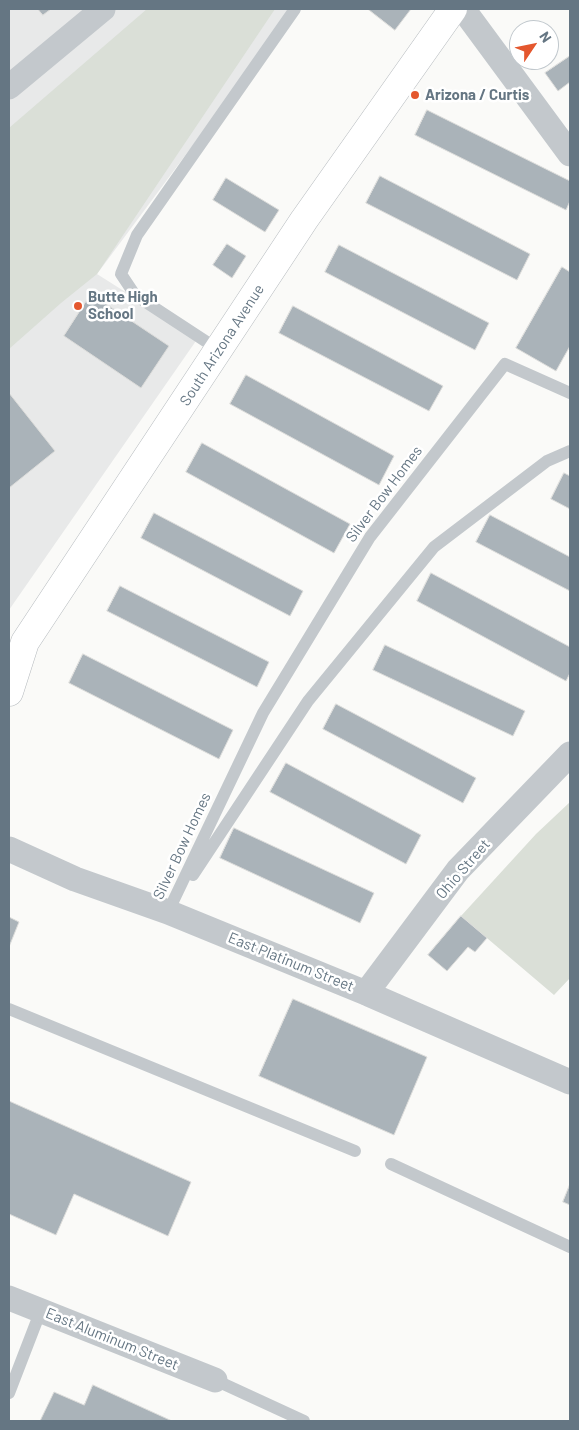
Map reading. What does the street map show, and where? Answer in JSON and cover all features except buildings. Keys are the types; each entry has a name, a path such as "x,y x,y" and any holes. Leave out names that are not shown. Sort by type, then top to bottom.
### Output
{"main road":[{"name":"South Arizona Avenue","path":"9,692 17,649 219,350 304,220 453,9"}],"street":[{"path":"9,87 103,9"},
{"path":"462,9 570,154"},
{"name":"Ohio Street","path":"366,993 458,870 570,754"},
{"name":"East Platinum Street","path":"9,848 75,879 168,912 366,993 570,1082"},
{"name":"East Aluminum Street","path":"9,1298 215,1380"}],"lane":[{"path":"219,350 135,295 121,274 137,235 295,9"},
{"name":"Silver Bow Homes","path":"168,912 263,713 370,537 382,521 505,364 570,393"},
{"name":"Silver Bow Homes","path":"168,912 308,701 434,547 547,460 570,451"},
{"path":"9,1009 355,1151"},
{"path":"391,1164 570,1246"},
{"path":"9,1393 41,1310"},
{"path":"215,1380 304,1421"}],"shaded area":[{"name":"Butte High School","path":"9,9 294,9 97,274 198,338 9,610"},
{"path":"147,9 275,9 97,274 9,349 9,128"},
{"path":"570,802 570,978 554,995 461,916 536,834"}],"place":[{"name":"Arizona / Curtis","path":"415,95"},
{"name":"Butte High School","path":"78,306"}]}
